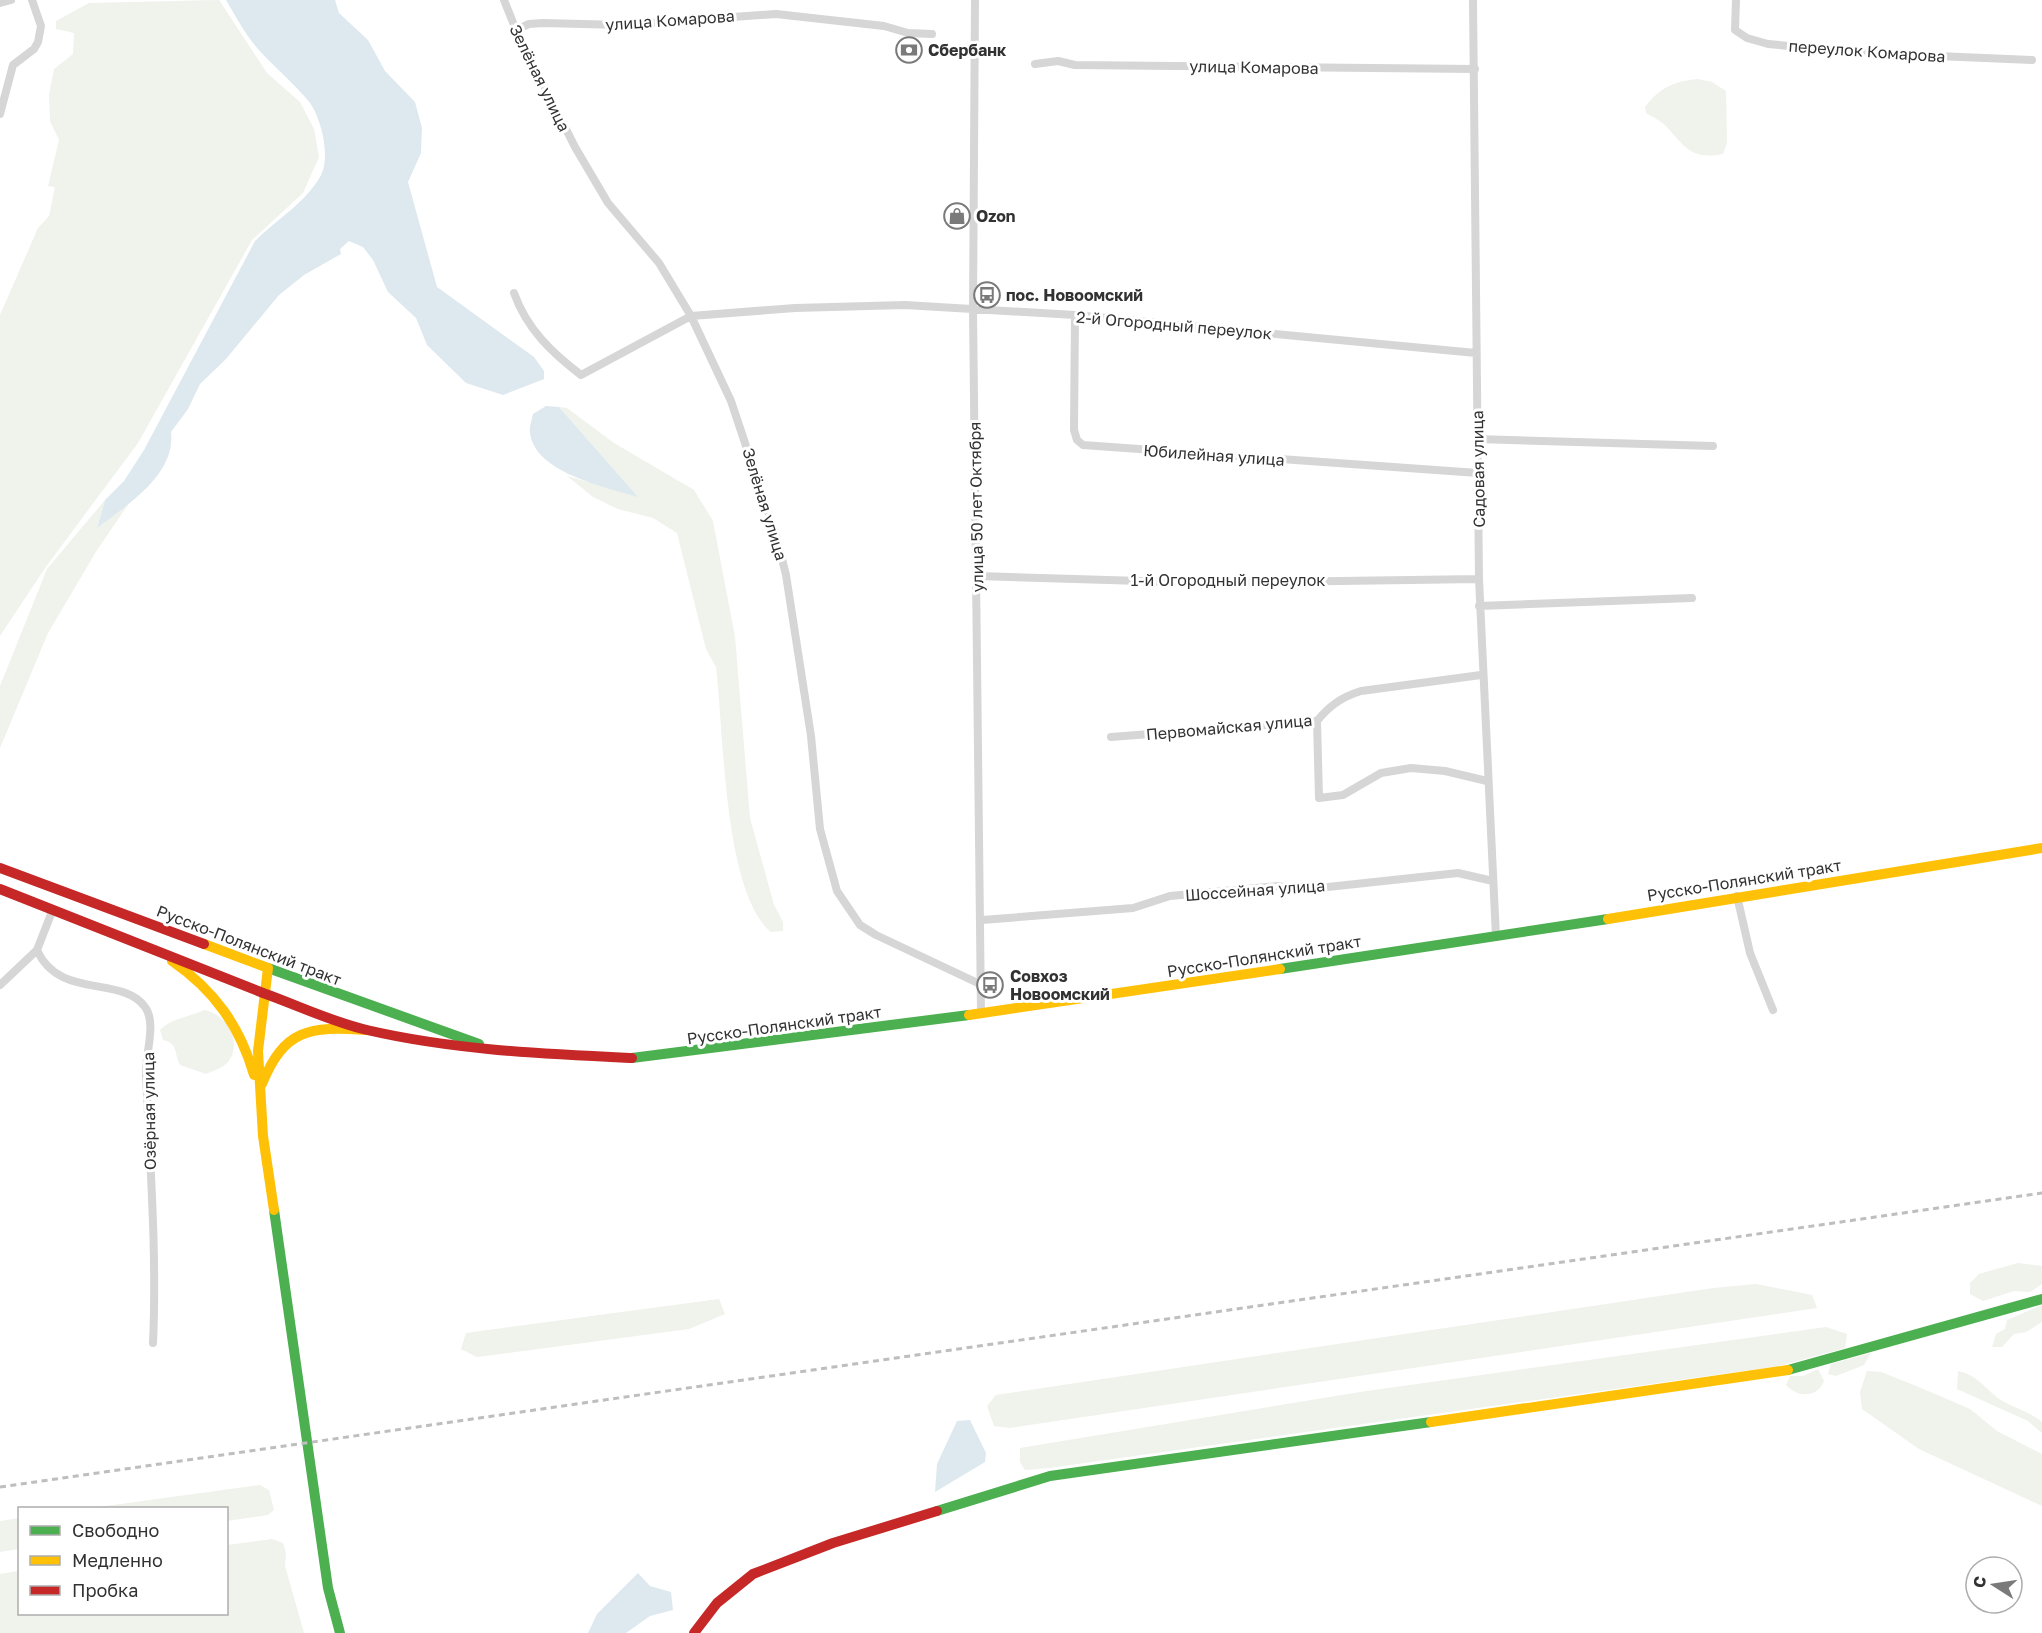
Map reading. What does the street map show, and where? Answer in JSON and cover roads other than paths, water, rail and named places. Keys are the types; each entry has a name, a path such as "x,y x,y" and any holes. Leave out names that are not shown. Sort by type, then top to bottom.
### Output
{"main road":[{"name":"Русско-Полянский тракт","path":"0,889 263,993 365,1030 453,1045 577,1057 640,1058 981,1013 1496,937 2042,848"},
{"name":"Русско-Полянский тракт","path":"0,868 488,1047"},
{"path":"142,944 196,978 223,1008 235,1024 249,1055 259,1094"},
{"path":"268,968 263,993 258,1051 262,1136 315,1481 328,1588 340,1633"},
{"path":"259,1094 270,1062 279,1048 294,1036 307,1030 326,1027 365,1030"},
{"path":"694,1633 717,1603 753,1574 833,1543 1050,1476 1782,1372 2042,1299"}],"street":[{"path":"0,3 11,0"},
{"path":"0,114 13,65 34,50 38,42 41,26 32,0"},
{"name":"Зелёная улица","path":"504,0 516,30 599,190 659,263 691,316 731,401 777,538 796,633 820,829 837,891 860,925 876,935 982,985"},
{"name":"улица 50 лет Октября","path":"975,0 973,310 982,921 981,1013"},
{"name":"Садовая улица","path":"1473,0 1479,606 1496,937"},
{"name":"переулок Комарова","path":"1736,0 1734,30 1747,38 1768,44 1866,53 2032,60"},
{"name":"улица Комарова","path":"516,30 529,24 543,23 622,25 777,14 884,26 908,33 932,34"},
{"name":"улица Комарова","path":"1035,64 1058,61 1075,65 1475,69"},
{"path":"514,293 523,317 551,352 581,375 691,316"},
{"name":"2-й Огородный переулок","path":"691,316 795,308 905,305 1075,315 1476,353"},
{"name":"Юбилейная улица","path":"1075,315 1074,430 1077,440 1083,445 1478,473"},
{"path":"1477,439 1713,446"},
{"name":"1-й Огородный переулок","path":"978,576 1208,582 1479,579"},
{"path":"1479,606 1692,598"},
{"name":"Первомайская улица","path":"1111,737 1317,721 1342,697 1361,691 1481,675"},
{"path":"1317,721 1319,798 1344,795 1381,773 1411,768 1445,771 1487,781"},
{"name":"Шоссейная улица","path":"982,921 1133,908 1170,896 1278,886 1307,889 1458,873 1493,881"},
{"path":"1737,896 1750,952 1773,1010"},
{"path":"0,985 37,950 53,909"},
{"name":"Озёрная улица","path":"37,950 46,966 55,972 89,986 139,999 147,1009 150,1022 145,1068 156,1283 153,1343"}],"railway":[{"path":"0,1487 2042,1193"}],"place":[{"name":"Сбербанк","path":"909,50"},
{"name":"Ozon","path":"957,216"},
{"name":"пос. Новоомский","path":"987,295"},
{"name":"Совхоз Новоомский","path":"990,985"}]}
